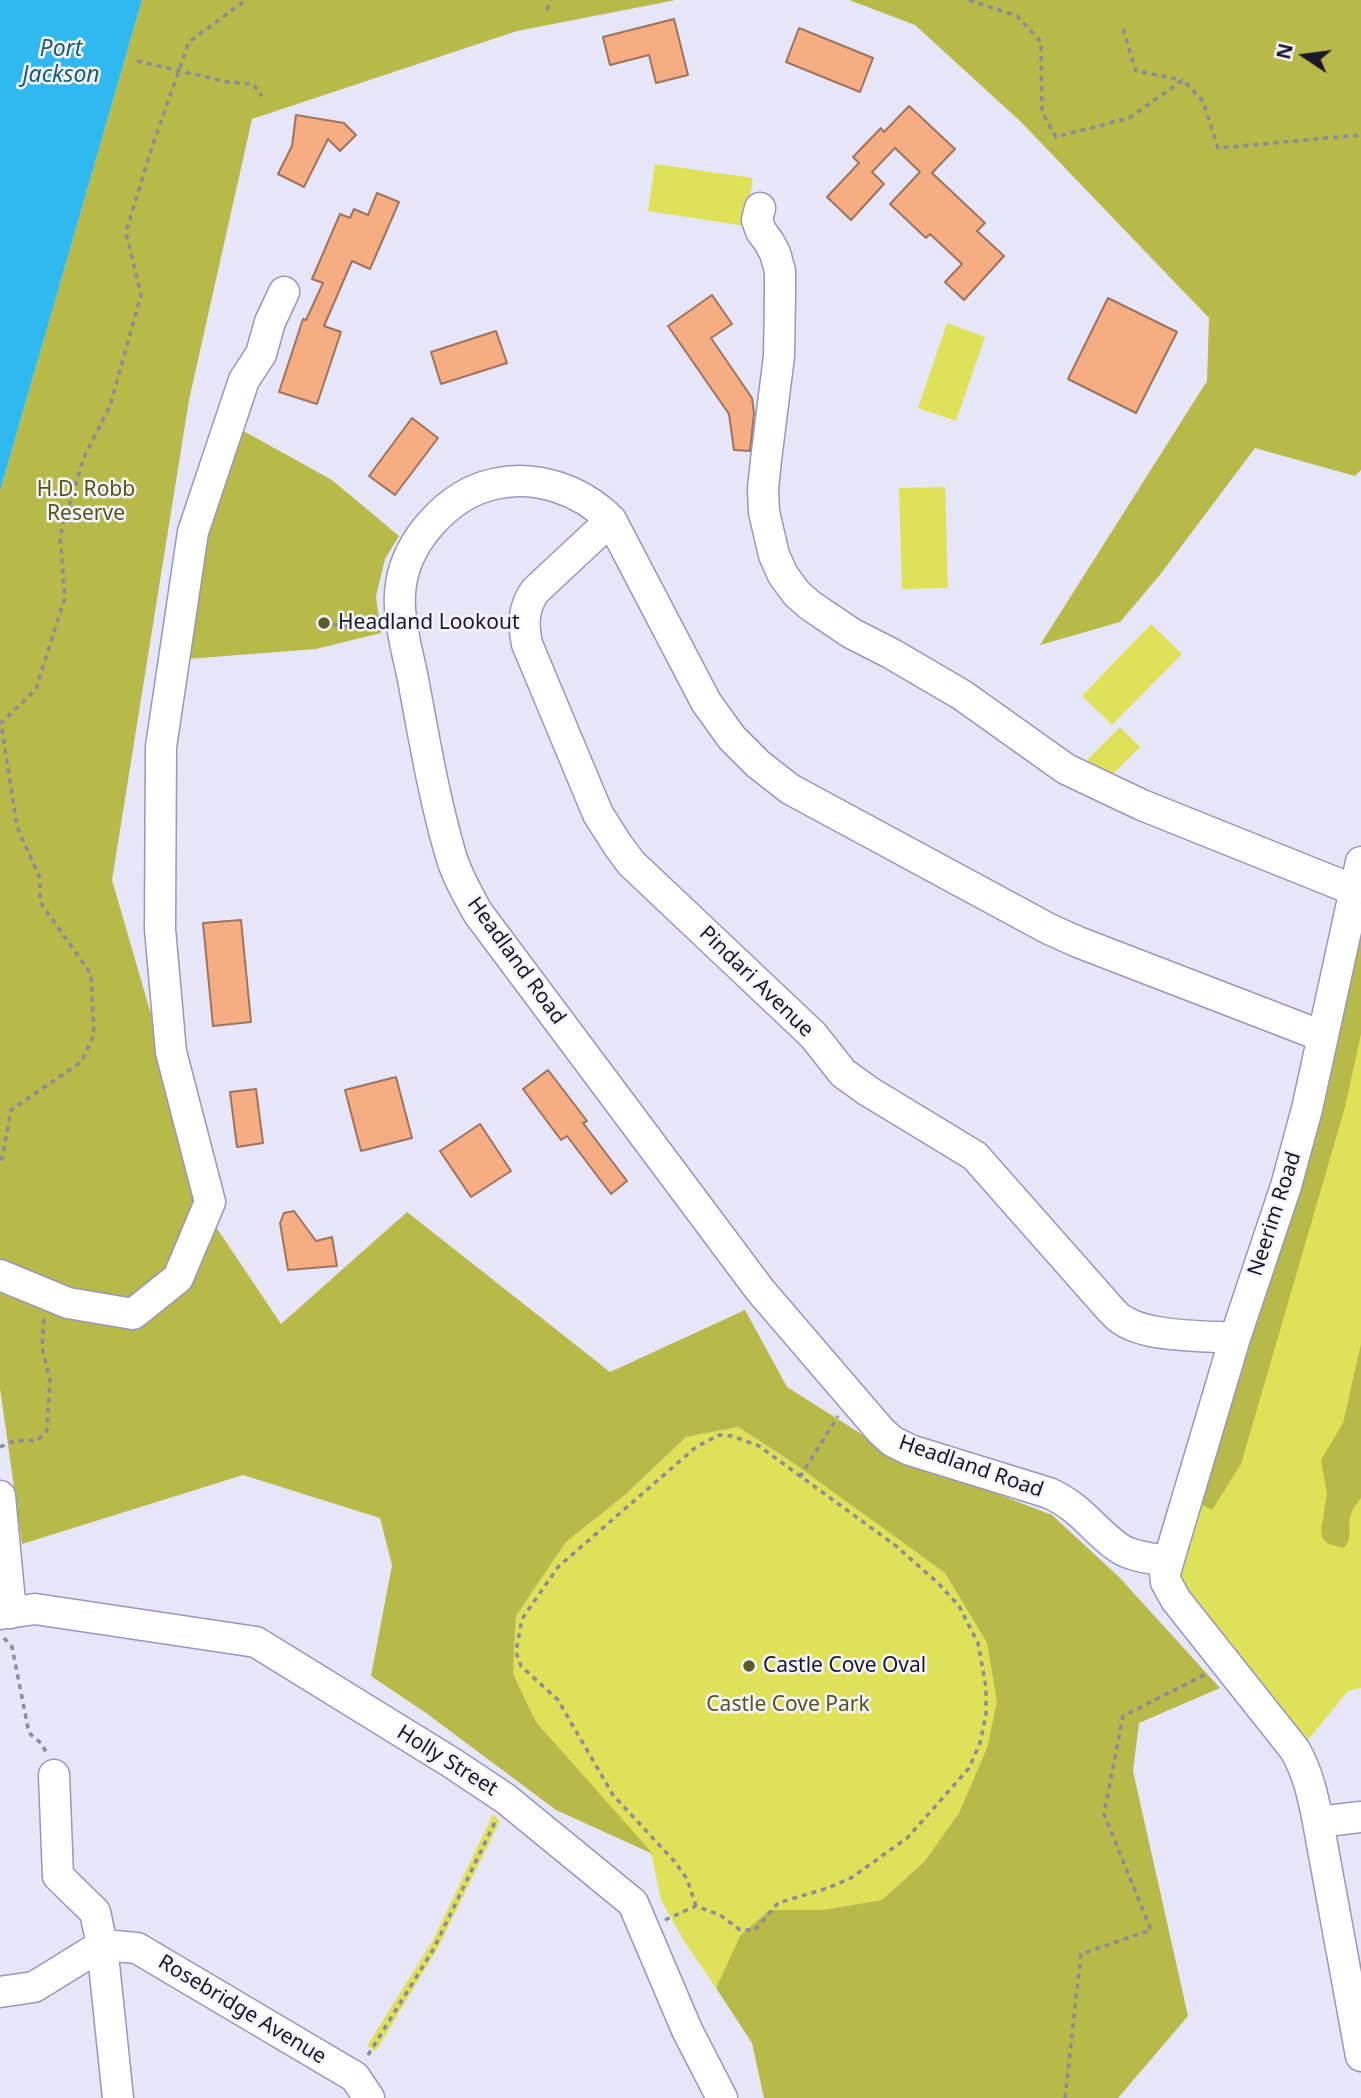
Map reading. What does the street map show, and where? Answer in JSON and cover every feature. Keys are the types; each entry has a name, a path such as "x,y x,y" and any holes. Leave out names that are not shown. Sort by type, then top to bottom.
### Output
{"street":[{"path":"760,208 757,220 775,253 780,271 779,356 766,460 764,512 774,555 783,575 797,594 851,633 962,695 1066,769 1142,805 1358,876"},
{"path":"0,1275 56,1308 133,1314 178,1278 210,1202 171,1052 160,929 161,747 193,532 244,380 261,354 270,322 284,292"},
{"name":"Headland Road","path":"1167,1561 1130,1553 1120,1548 1076,1508 1049,1493 910,1450 892,1441 760,1290 478,913 463,887 451,858 430,768 402,618 400,587 409,555 443,512 473,491 508,481 545,484 579,496 611,520 706,702 732,738 758,764 790,789 1049,929 1322,1035"},
{"name":"Pindari Avenue","path":"611,520 535,592 528,601 524,630 527,644 598,814 617,844 637,869 813,1035 843,1073 975,1156 1123,1321 1157,1332 1235,1338"},
{"name":"Neerim Road","path":"1167,1561 1235,1338 1286,1186 1307,1109 1358,876"},
{"path":"0,1496 11,1618"},
{"path":"1167,1561 1166,1582 1176,1600 1295,1750 1305,1767 1318,1822 1361,2056"},
{"name":"Holly Street","path":"11,1618 256,1642 506,1799 634,1903 688,2030 722,2098"},
{"path":"54,1775 58,1877 95,1912 102,1945 118,2098"},
{"path":"1318,1822 1361,1817"},
{"path":"0,1992 34,1987 102,1945"},
{"name":"Rosebridge Avenue","path":"102,1945 137,1948 362,2088"}],"path":[{"path":"0,1159 11,1110 81,1062 94,1035 91,974 40,902 40,878 17,827 1,723 36,689 65,597 60,536 84,457 110,406 141,295 126,232 179,70 189,42 246,0"},
{"path":"547,10 551,0"},
{"path":"969,0 1017,16 1041,42 1042,112 1056,137 1129,118 1183,80"},
{"path":"1123,29 1136,71 1183,80 1203,101 1218,148 1361,135"},
{"path":"136,61 228,82 253,84 262,96"},
{"path":"324,623 352,627 402,618"},
{"path":"0,1447 14,1441 38,1440 47,1430 50,1380 42,1347 56,1308"},
{"path":"800,1477 842,1411 853,1399"},
{"path":"645,1930 696,1906 720,1915 740,1930 754,1930 778,1903 851,1878 907,1838 969,1768 981,1744 986,1715 986,1687 978,1643 959,1606 938,1583 896,1546 759,1446 732,1436 719,1435 696,1447 558,1567 522,1619 516,1652 521,1666 558,1700 613,1795 675,1862 687,1879 696,1906"},
{"path":"11,1618 12,1647 29,1733 41,1743 54,1775"},
{"path":"1065,2098 1081,1954 1151,1930 1104,1814 1123,1716 1210,1672"},
{"path":"362,2088 506,1799"}],"green space":[{"name":"H.D. Robb Reserve","path":"142,0 676,0 517,31 252,119 189,400 112,880 210,1218 281,1324 407,1212 610,1372 745,1310 787,1387 893,1454 1052,1515 1119,1577 1220,1688 1139,1723 1133,1771 1188,2016 1118,2098 764,2098 752,2043 716,1988 740,1936 769,1910 822,1910 882,1900 924,1862 959,1813 987,1748 997,1702 987,1643 945,1573 789,1460 738,1427 686,1437 625,1495 566,1542 516,1616 513,1674 536,1722 653,1854 556,1810 426,1713 371,1676 392,1565 380,1518 243,1475 22,1544 0,1388 0,491"},
{"path":"849,0 1361,0 1361,470 1355,476 1255,448 1159,576 1120,622 1040,645 1207,381 1209,318 1020,121 915,25"},
{"path":"655,164 753,178 745,226 648,211"},
{"path":"947,323 985,337 956,421 918,408"},
{"path":"238,428 332,480 399,536 385,559 376,596 381,633 316,649 187,659 203,532"},
{"path":"945,487 948,588 902,589 899,488"},
{"path":"1151,624 1182,654 1112,725 1082,696"},
{"path":"1120,727 1140,747 1107,780 1087,760"},
{"path":"1361,929 1361,1034 1345,1107 1241,1464 1212,1510 1199,1503 1317,1133"},
{"path":"1361,949 1361,1688 1348,1691 1308,1740 1184,1587 1179,1574 1309,1178"},
{"path":"1361,1344 1361,1498 1352,1512 1349,1540 1343,1548 1328,1544 1322,1537 1327,1494 1321,1460 1343,1423"},
{"name":"Castle Cove Park","path":"738,1427 789,1460 945,1573 987,1643 998,1702 987,1748 959,1813 924,1862 882,1900 822,1910 769,1910 740,1936 716,1988 684,1941 661,1900 651,1853 536,1722 513,1674 516,1616 566,1542 625,1495 686,1437"},
{"path":"493,1814 500,1821 439,1946 376,2051 367,2046 433,1940"}],"water":[{"name":"Port Jackson","path":"0,0 142,0 0,491"}],"building":[{"path":"674,19 688,75 656,83 649,55 610,65 603,37"},
{"path":"799,28 873,58 860,92 786,62"},
{"path":"909,106 955,149 932,173 985,223 977,231 1004,256 964,300 945,282 962,264 930,234 926,238 890,204 920,172 895,148 872,172 884,184 851,220 827,197 859,163 853,157 881,128 884,132"},
{"path":"296,115 344,123 356,135 340,151 328,139 304,187 278,174 292,146"},
{"path":"377,193 399,202 370,269 352,261 324,326 341,332 317,404 279,392 303,319 306,320 323,283 312,279 340,214 350,218 354,209 368,215"},
{"path":"712,295 732,324 711,338 752,398 754,413 750,451 734,450 729,414 668,326"},
{"path":"1108,298 1177,332 1136,413 1068,379"},
{"path":"496,331 507,363 441,384 431,352"},
{"path":"412,418 438,438 395,495 369,476"},
{"path":"241,920 251,1022 213,1026 203,923"},
{"path":"548,1070 587,1121 583,1123 627,1181 611,1194 567,1136 561,1140 523,1089"},
{"path":"396,1077 412,1138 361,1151 345,1090"},
{"path":"256,1089 263,1143 237,1147 230,1092"},
{"path":"480,1124 511,1171 471,1197 440,1151"},
{"path":"294,1211 316,1241 332,1237 337,1266 288,1270 280,1223 284,1213"}],"place":[{"name":"Headland Lookout","path":"324,623"},
{"name":"Castle Cove Oval","path":"749,1666"}]}
